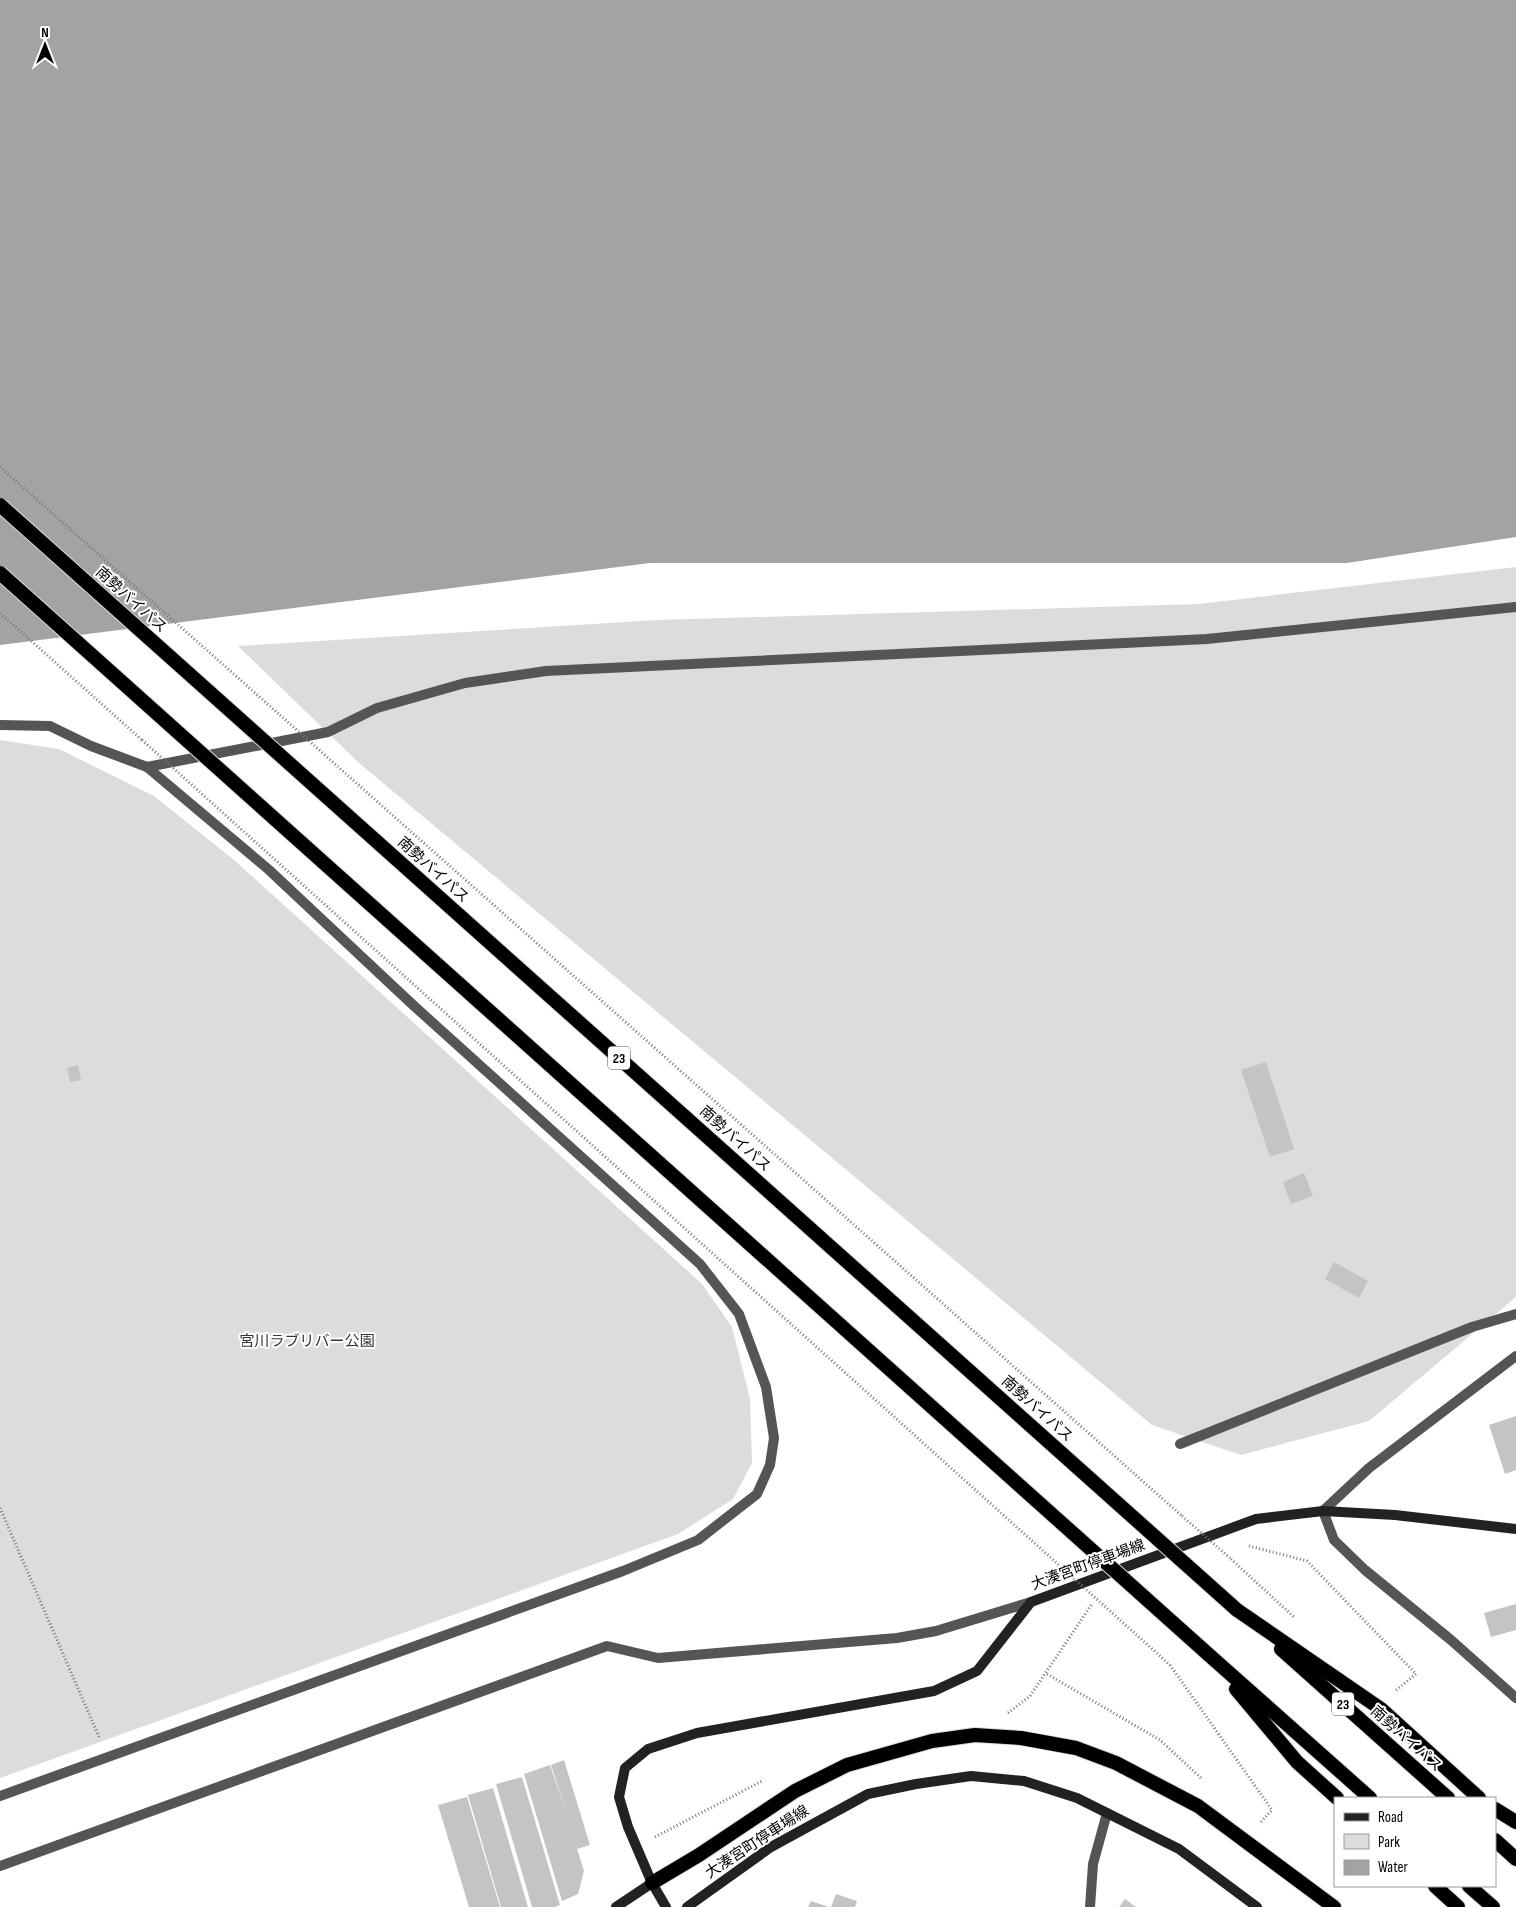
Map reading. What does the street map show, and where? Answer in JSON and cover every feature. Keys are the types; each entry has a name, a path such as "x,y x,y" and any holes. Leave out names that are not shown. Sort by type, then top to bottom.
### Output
{"highway":[{"name":"南勢バイパス","path":"0,505 1447,1797"},
{"path":"0,573 1369,1797"},
{"path":"1237,1610 1381,1709 1478,1797"},
{"path":"1209,1655 1297,1762 1336,1797"},
{"path":"652,1883 699,1855 795,1791 847,1765 932,1741 975,1735 1022,1738 1076,1748 1116,1763 1198,1806 1334,1907"},
{"path":"1496,1810 1516,1822"},
{"path":"1496,1841 1516,1859"},
{"path":"1436,1887 1458,1907"},
{"path":"1470,1887 1493,1907"}],"main road":[{"name":"大湊宮町停車場線","path":"666,1907 652,1883 628,1827 619,1796 625,1768 648,1749 697,1733 934,1691 977,1671 1031,1602 1256,1519 1323,1511 1395,1515 1516,1529"},
{"name":"大湊宮町停車場線","path":"687,1907 771,1847 868,1794 916,1784 971,1776 1024,1780 1077,1798 1179,1849 1257,1907"},
{"path":"616,1907 652,1883"}],"street":[{"path":"147,767 328,732 377,708 421,695 465,683 546,671 1207,640 1516,608"},
{"path":"0,725 50,726 92,746 147,767 268,869 413,1005 700,1264 739,1314 766,1387 774,1438 770,1465 757,1494 698,1540 623,1571 0,1796"},
{"path":"1180,1444 1472,1327 1516,1314"},
{"path":"1516,1356 1369,1468 1323,1511 1334,1540 1365,1570 1451,1640 1516,1698"},
{"path":"0,1866 607,1646 658,1658 897,1638 936,1630 1031,1602"},
{"path":"1090,1907 1093,1864 1107,1812"}],"path":[{"path":"0,467 1230,1559"},
{"path":"0,613 1170,1665 1272,1810 1255,1828"},
{"path":"0,1508 108,1758"},
{"path":"1307,1561 1416,1674"},
{"path":"1046,1674 1160,1740 1204,1781"}],"green space":[{"path":"1516,567 1516,1297 1369,1421 1241,1455 1152,1425 359,763 238,646 658,620 1198,604"},
{"name":"宮川ラブリバー公園","path":"0,740 59,749 154,796 234,860 702,1284 732,1327 750,1399 752,1463 733,1499 678,1534 0,1778"}],"water":[{"path":"0,0 1516,0 1516,537 1347,563 650,563 0,645"}],"building":[{"path":"1266,1062 1294,1149 1270,1157 1241,1070"},
{"path":"78,1065 81,1080 70,1082 67,1068"},
{"path":"1304,1173 1313,1196 1291,1204 1283,1182"},
{"path":"1334,1262 1368,1281 1359,1298 1325,1279"},
{"path":"1516,1416 1516,1470 1505,1474 1489,1425"},
{"path":"1516,1604 1516,1630 1491,1637 1484,1613"},
{"path":"564,1760 590,1845 577,1849 584,1871 578,1894 562,1901 524,1774 550,1765 568,1817 551,1765"},
{"path":"522,1777 560,1905 554,1907 532,1907 496,1784"},
{"path":"493,1788 528,1907 501,1907 468,1795"},
{"path":"467,1797 500,1907 469,1907 438,1805"},
{"path":"836,1894 857,1901 855,1907 831,1907"},
{"path":"1125,1899 1136,1907 1119,1907"},
{"path":"811,1901 829,1907 808,1907"}]}
